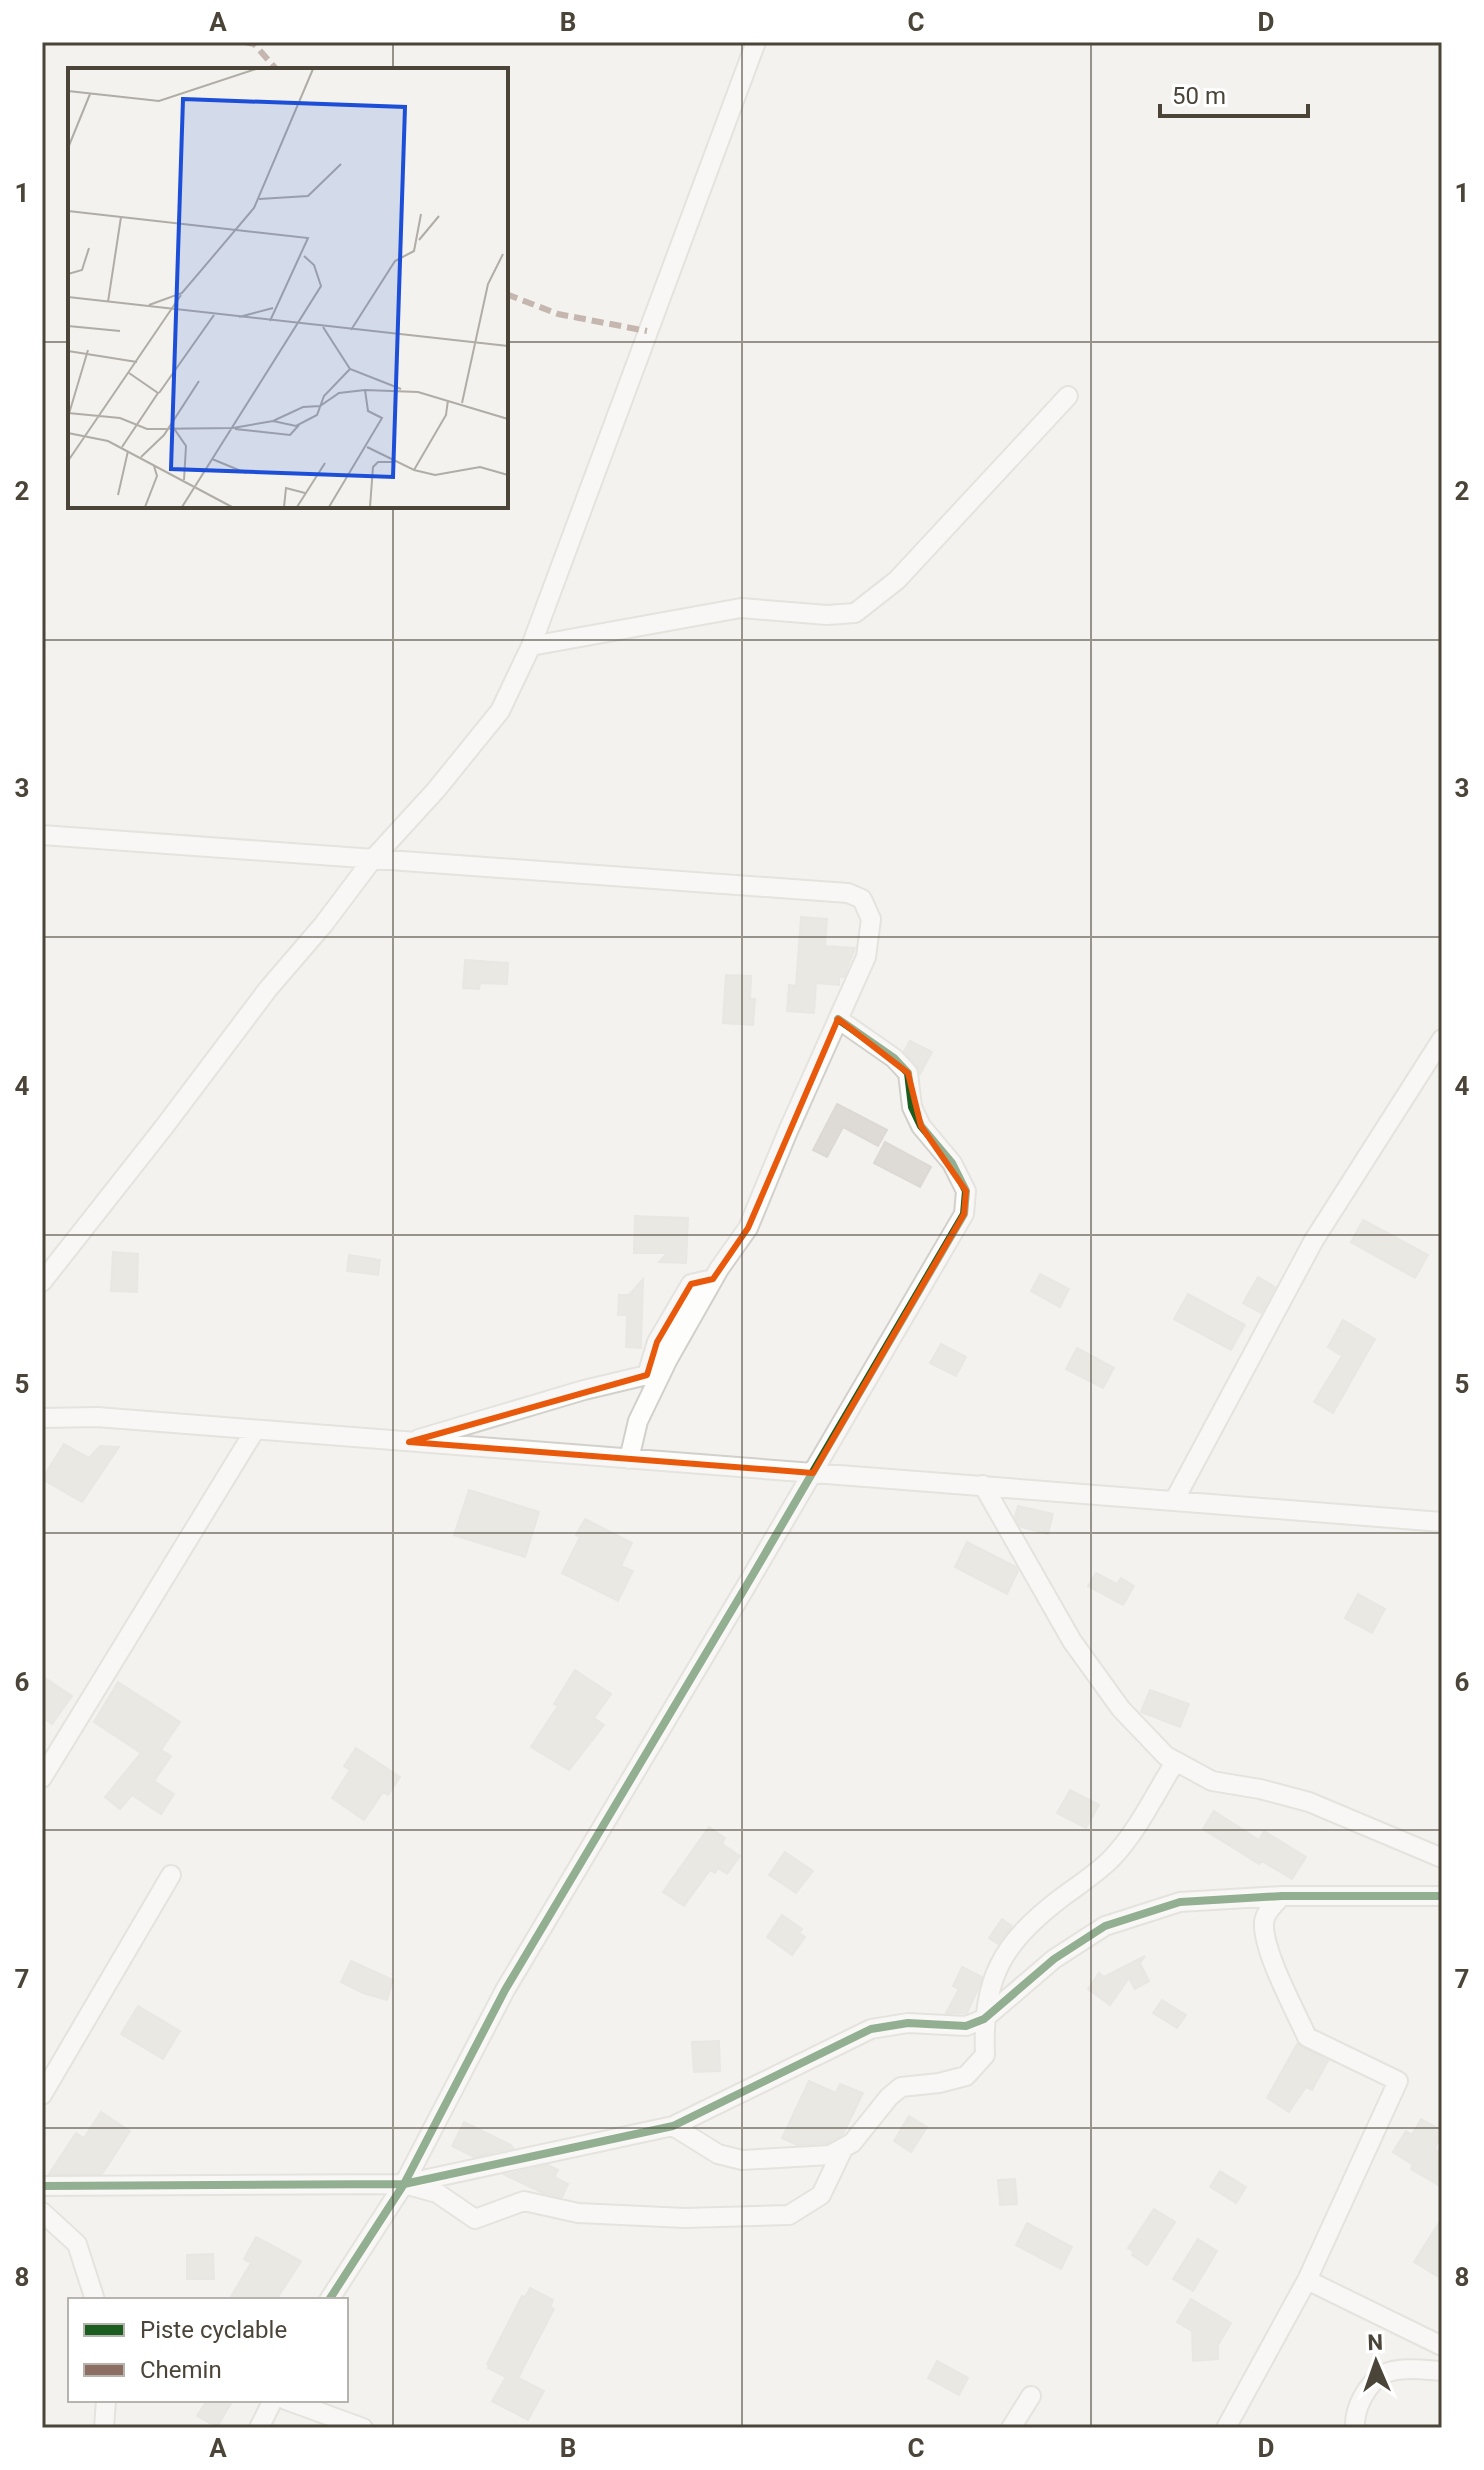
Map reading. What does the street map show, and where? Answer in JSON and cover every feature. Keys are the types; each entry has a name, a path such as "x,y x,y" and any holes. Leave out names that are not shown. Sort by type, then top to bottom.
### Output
{"street":[{"path":"42,1282 268,989 323,925 372,860 436,790 500,711 531,646 756,42"},
{"path":"531,646 741,608 827,615 855,613 897,580 1068,396"},
{"path":"42,835 848,893 862,899 871,919 866,957 748,1228 713,1279 668,1359 638,1421 629,1459"},
{"path":"330,2298 404,2184 505,1990 964,1214 966,1191 952,1163 921,1126 912,1107 908,1073 894,1058 838,1019"},
{"path":"1175,1499 1314,1240 1442,1039"},
{"path":"409,1442 584,1390 647,1375 657,1342 691,1284 713,1279"},
{"path":"42,1418 97,1417 1442,1522"},
{"path":"42,1778 255,1430"},
{"path":"983,1485 1072,1641 1121,1709 1175,1762 1212,1781 1309,1802 1442,1858"},
{"path":"673,2126 718,2154 742,2160 830,2155 852,2143 889,2097 901,2087 966,2076 985,2055 984,2019 991,1979 1007,1951 1046,1910 1110,1860 1175,1762"},
{"path":"42,2095 171,1875"},
{"path":"42,2186 404,2184 673,2126 871,2029 908,2023 966,2026 984,2019 1054,1959 1105,1926 1180,1902 1282,1896 1442,1896"},
{"path":"1226,2428 1307,2280 1398,2081 1307,2037 1271,1956 1264,1922 1271,1907 1282,1896"},
{"path":"404,2184 437,2193 475,2219 524,2201 578,2213 685,2218 789,2215 821,2195 844,2147"},
{"path":"42,2212 77,2244 94,2298"},
{"path":"1307,2280 1442,2346"},
{"path":"1355,2428 1355,2413 1368,2390 1385,2374 1442,2371"},
{"path":"1011,2428 1031,2396"},
{"path":"104,2428 106,2402"},
{"path":"259,2428 272,2402"},
{"path":"292,2402 363,2428"}],"highlighted area":[{"path":"838,1019 908,1073 921,1126 966,1191 964,1214 813,1473 409,1442 647,1375 657,1342 691,1284 713,1279 748,1228"}],"building":[{"path":"801,917 827,919 825,946 855,948 844,977 839,977 839,985 816,983 814,1013 787,1011 789,985 796,986"},
{"path":"465,960 508,963 507,984 480,983 479,989 463,988"},
{"path":"726,975 751,976 750,999 755,999 753,1025 723,1023"},
{"path":"910,1041 932,1052 920,1074 917,1065 904,1051"},
{"path":"837,1104 887,1130 878,1146 843,1127 827,1157 813,1150"},
{"path":"885,1142 931,1167 920,1187 874,1163"},
{"path":"635,1216 688,1218 686,1263 659,1262 667,1253 634,1253"},
{"path":"1363,1220 1428,1255 1415,1278 1351,1242"},
{"path":"113,1252 138,1254 137,1292 111,1291"},
{"path":"349,1255 380,1260 378,1275 347,1271"},
{"path":"1040,1274 1069,1289 1060,1307 1031,1291"},
{"path":"1258,1277 1275,1287 1261,1313 1243,1303"},
{"path":"643,1279 641,1348 626,1347 627,1315 618,1315 619,1295 629,1295"},
{"path":"1188,1294 1245,1325 1231,1350 1174,1319"},
{"path":"1343,1320 1375,1339 1333,1413 1314,1402 1342,1356 1328,1347"},
{"path":"941,1344 966,1357 956,1376 930,1363"},
{"path":"1077,1348 1114,1368 1103,1388 1066,1369"},
{"path":"64,1444 89,1458 100,1446 119,1447 82,1502 42,1479"},
{"path":"469,1490 539,1512 525,1557 454,1535"},
{"path":"1018,1506 1053,1514 1048,1534 1021,1527 1015,1517"},
{"path":"585,1519 632,1543 621,1566 633,1571 618,1601 562,1573 580,1537 576,1535"},
{"path":"967,1542 1016,1567 1018,1571 1007,1594 955,1567"},
{"path":"1096,1573 1117,1584 1121,1578 1134,1586 1123,1605 1088,1586"},
{"path":"1358,1594 1385,1609 1372,1633 1345,1618"},
{"path":"575,1670 611,1694 594,1718 604,1725 569,1770 531,1747 558,1706 554,1704"},
{"path":"42,1676 72,1696 52,1724 42,1717"},
{"path":"118,1682 180,1722 161,1750 171,1756 154,1781 174,1794 161,1814 132,1795 120,1809 105,1797 141,1753 94,1722"},
{"path":"1150,1690 1189,1704 1180,1727 1141,1712"},
{"path":"356,1748 400,1777 388,1795 383,1792 364,1820 332,1798 350,1770 344,1766"},
{"path":"1070,1790 1099,1805 1086,1828 1057,1813"},
{"path":"1214,1811 1259,1840 1264,1831 1306,1857 1292,1879 1262,1861 1259,1864 1203,1829"},
{"path":"709,1827 725,1838 722,1844 740,1856 727,1874 718,1868 715,1873 710,1870 684,1906 663,1892"},
{"path":"785,1852 813,1871 796,1893 769,1875"},
{"path":"782,1915 802,1929 799,1933 805,1937 792,1955 767,1937"},
{"path":"1002,1919 1012,1926 998,1944 989,1938"},
{"path":"1145,1956 1140,1963 1149,1981 1135,1989 1129,1978 1110,2005 1088,1989 1099,1973 1104,1977"},
{"path":"351,1961 393,1980 387,2000 341,1982"},
{"path":"962,1967 982,1977 978,1989 967,2013 946,2013 959,1989 953,1986"},
{"path":"1162,2000 1186,2015 1177,2028 1153,2013"},
{"path":"138,2006 180,2031 163,2059 121,2034"},
{"path":"719,2041 720,2071 694,2072 692,2042"},
{"path":"1297,2044 1328,2061 1312,2090 1306,2087 1289,2112 1267,2098"},
{"path":"809,2081 836,2093 840,2084 863,2093 843,2134 827,2143 797,2145 782,2138"},
{"path":"101,2112 130,2131 102,2174 49,2174 76,2133 84,2138"},
{"path":"909,2116 927,2127 911,2152 894,2141"},
{"path":"1421,2119 1442,2131 1435,2149 1442,2153 1442,2187 1411,2169 1413,2165 1393,2152 1406,2131 1412,2135"},
{"path":"464,2122 513,2148 474,2157 452,2146"},
{"path":"548,2165 558,2170 554,2177 568,2184 562,2197 543,2193 505,2175"},
{"path":"1220,2171 1246,2187 1236,2203 1210,2187"},
{"path":"1015,2179 1017,2204 1000,2205 998,2180"},
{"path":"1154,2209 1175,2222 1147,2265 1132,2255 1134,2252 1128,2248"},
{"path":"1442,2218 1442,2279 1414,2262"},
{"path":"1027,2223 1072,2247 1061,2269 1016,2245"},
{"path":"256,2237 301,2261 277,2298 230,2298 251,2263 244,2259"},
{"path":"1198,2239 1217,2251 1193,2291 1173,2279"},
{"path":"213,2254 214,2279 187,2279 187,2255"},
{"path":"530,2288 553,2300 550,2307 554,2309 518,2378 544,2391 528,2420 492,2401 506,2377 488,2368 487,2364 522,2296 525,2297"},
{"path":"1191,2299 1231,2323 1218,2345 1218,2359 1193,2361 1192,2331 1177,2322"},
{"path":"937,2361 968,2378 959,2395 928,2378"},
{"path":"206,2402 232,2402 217,2427 197,2416"}],"marked path":[{"path":"245,42 254,44 275,68"},
{"path":"508,295 558,314 647,331"}],"cycle path":[{"path":"330,2298 404,2184 505,1990 964,1214 966,1191 952,1163 921,1126 912,1107 908,1073 894,1058 838,1019"},
{"path":"42,2186 404,2184 673,2126 871,2029 908,2023 966,2026 984,2019 1054,1959 1105,1926 1180,1902 1282,1896 1442,1896"}]}
